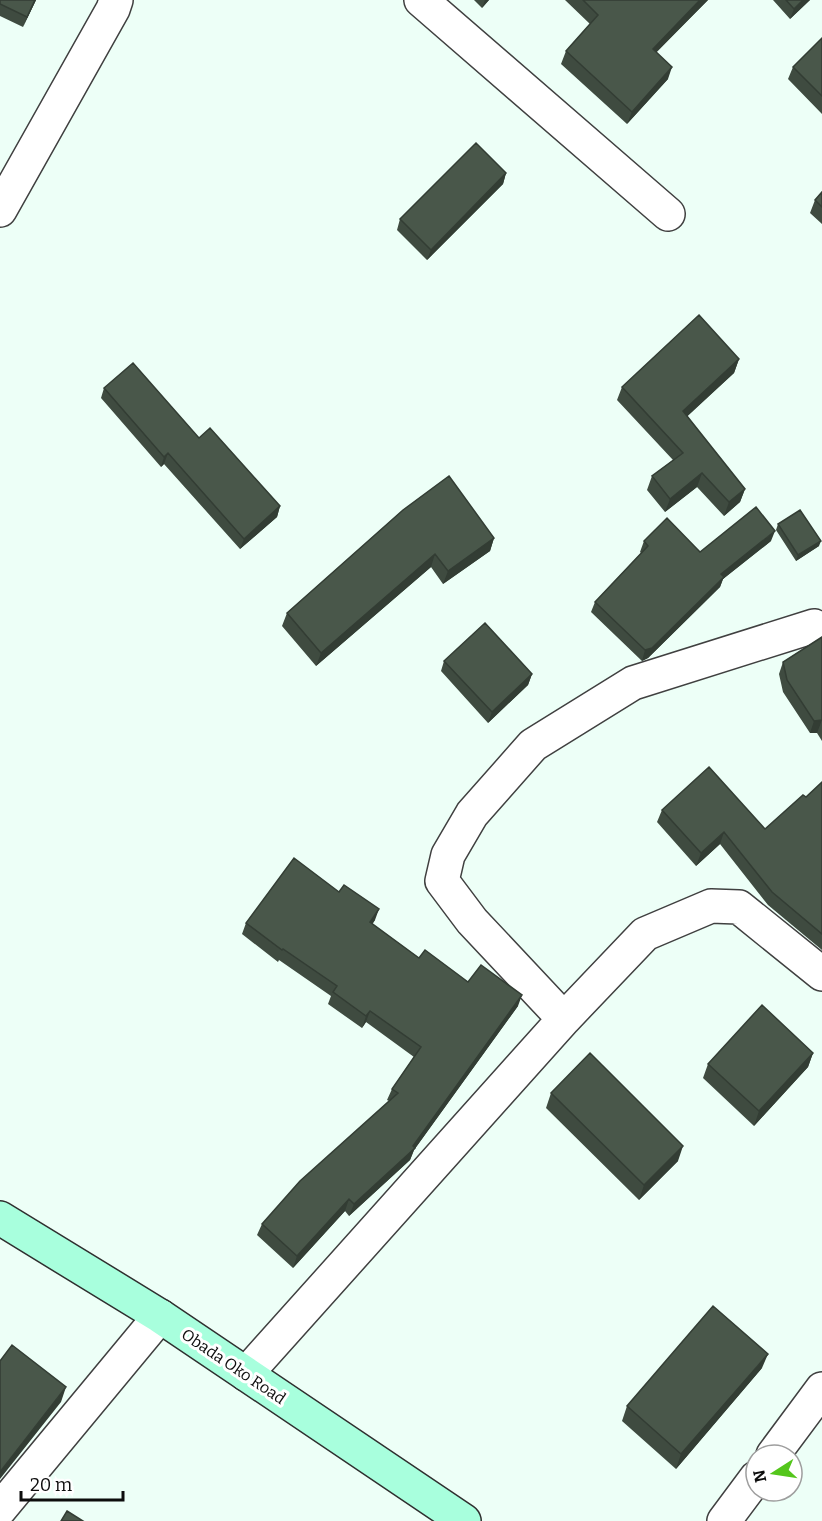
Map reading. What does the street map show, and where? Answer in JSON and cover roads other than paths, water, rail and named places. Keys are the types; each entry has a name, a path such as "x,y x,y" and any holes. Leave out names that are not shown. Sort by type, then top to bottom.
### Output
{"main road":[{"name":"Obada Oko Road","path":"0,1218 160,1316 465,1521"}],"street":[{"path":"0,210 108,20 116,0"},
{"path":"421,0 668,214"},
{"path":"564,1019 472,921 442,881 448,855 472,814 532,745 633,682 814,626"},
{"path":"246,1374 564,1019 645,934 711,906 739,907 822,974"},
{"path":"0,1509 160,1316"},
{"path":"782,1443 822,1389"},
{"path":"724,1521 744,1494"}]}
